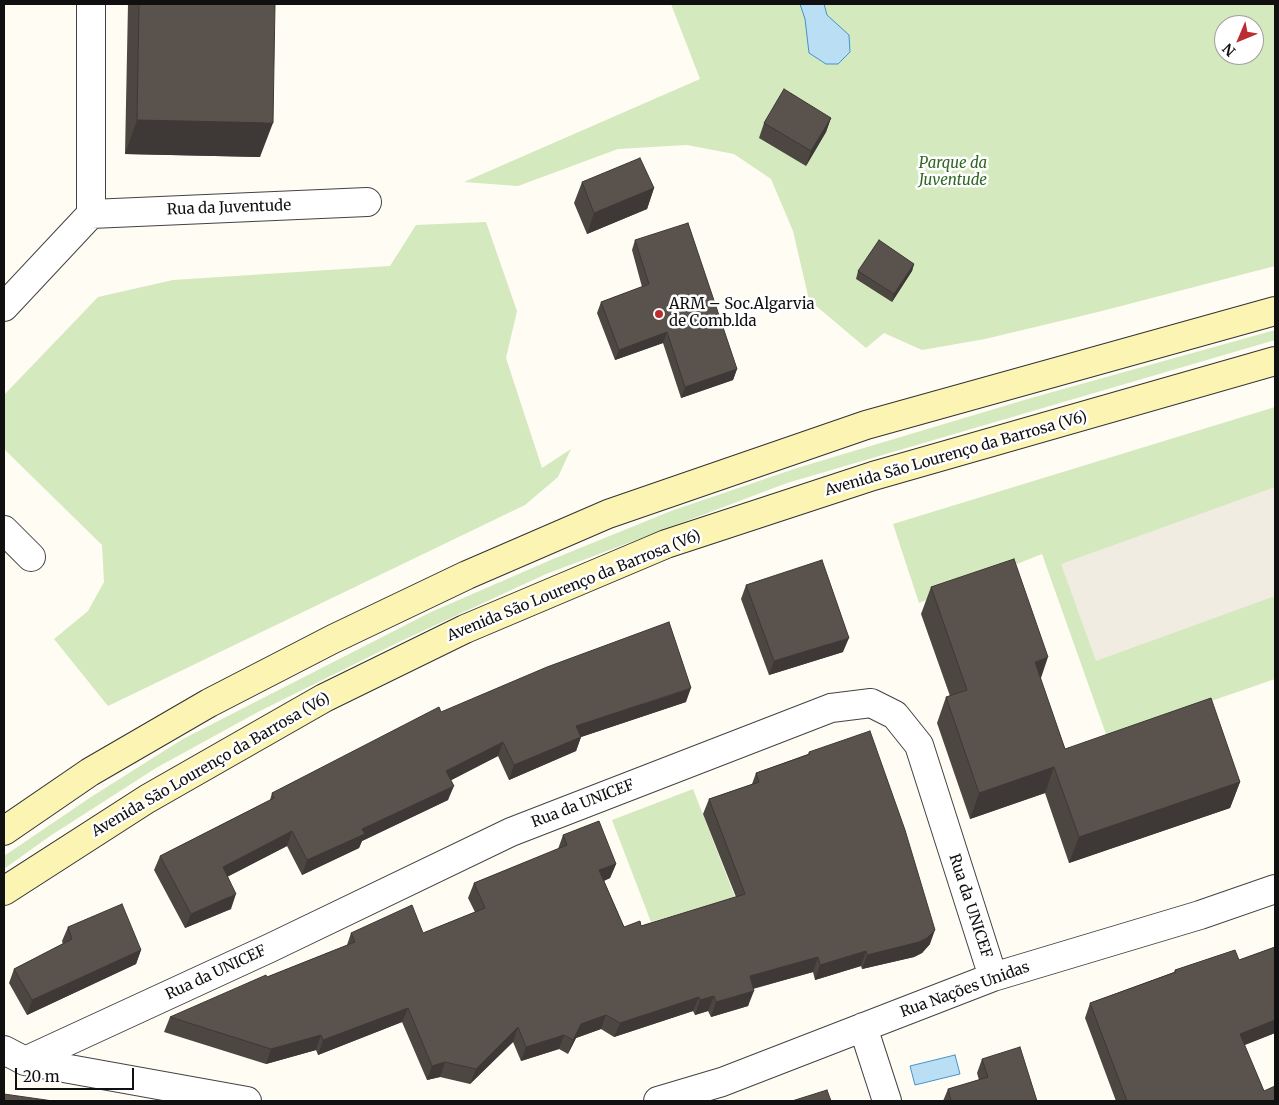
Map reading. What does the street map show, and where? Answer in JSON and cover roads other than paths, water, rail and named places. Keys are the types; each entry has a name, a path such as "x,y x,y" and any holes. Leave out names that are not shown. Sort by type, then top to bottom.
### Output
{"main road":[{"path":"4,831 90,772 209,703 334,639 458,579 608,514 866,425 1275,311"},
{"name":"Avenida São Lourenço da Barrosa (V6)","path":"4,891 147,799 324,698 465,629 666,544 873,476 1275,361"}],"street":[{"path":"4,307 91,214 91,4"},
{"name":"Rua da Juventude","path":"91,214 367,202"},
{"path":"4,530 31,557"},
{"name":"Rua da UNICEF","path":"15,1056 270,948 511,832 831,708 871,703 894,715 918,745 993,977"},
{"name":"Rua Nações Unidas","path":"658,1101 722,1082 993,977 1200,915 1275,889"},
{"path":"863,1027 887,1101"},
{"path":"15,1056 247,1101"}],"water":[{"path":"800,4 824,4 827,15 849,35 850,52 838,64 826,64 809,53 805,19"},
{"path":"955,1055 960,1074 915,1085 910,1066"}],"place":[{"name":"ARM – Soc.Algarvia de Comb.lda","path":"659,314"}],"park label":[{"name":"Parque da Juventude","path":"953,172"}]}
